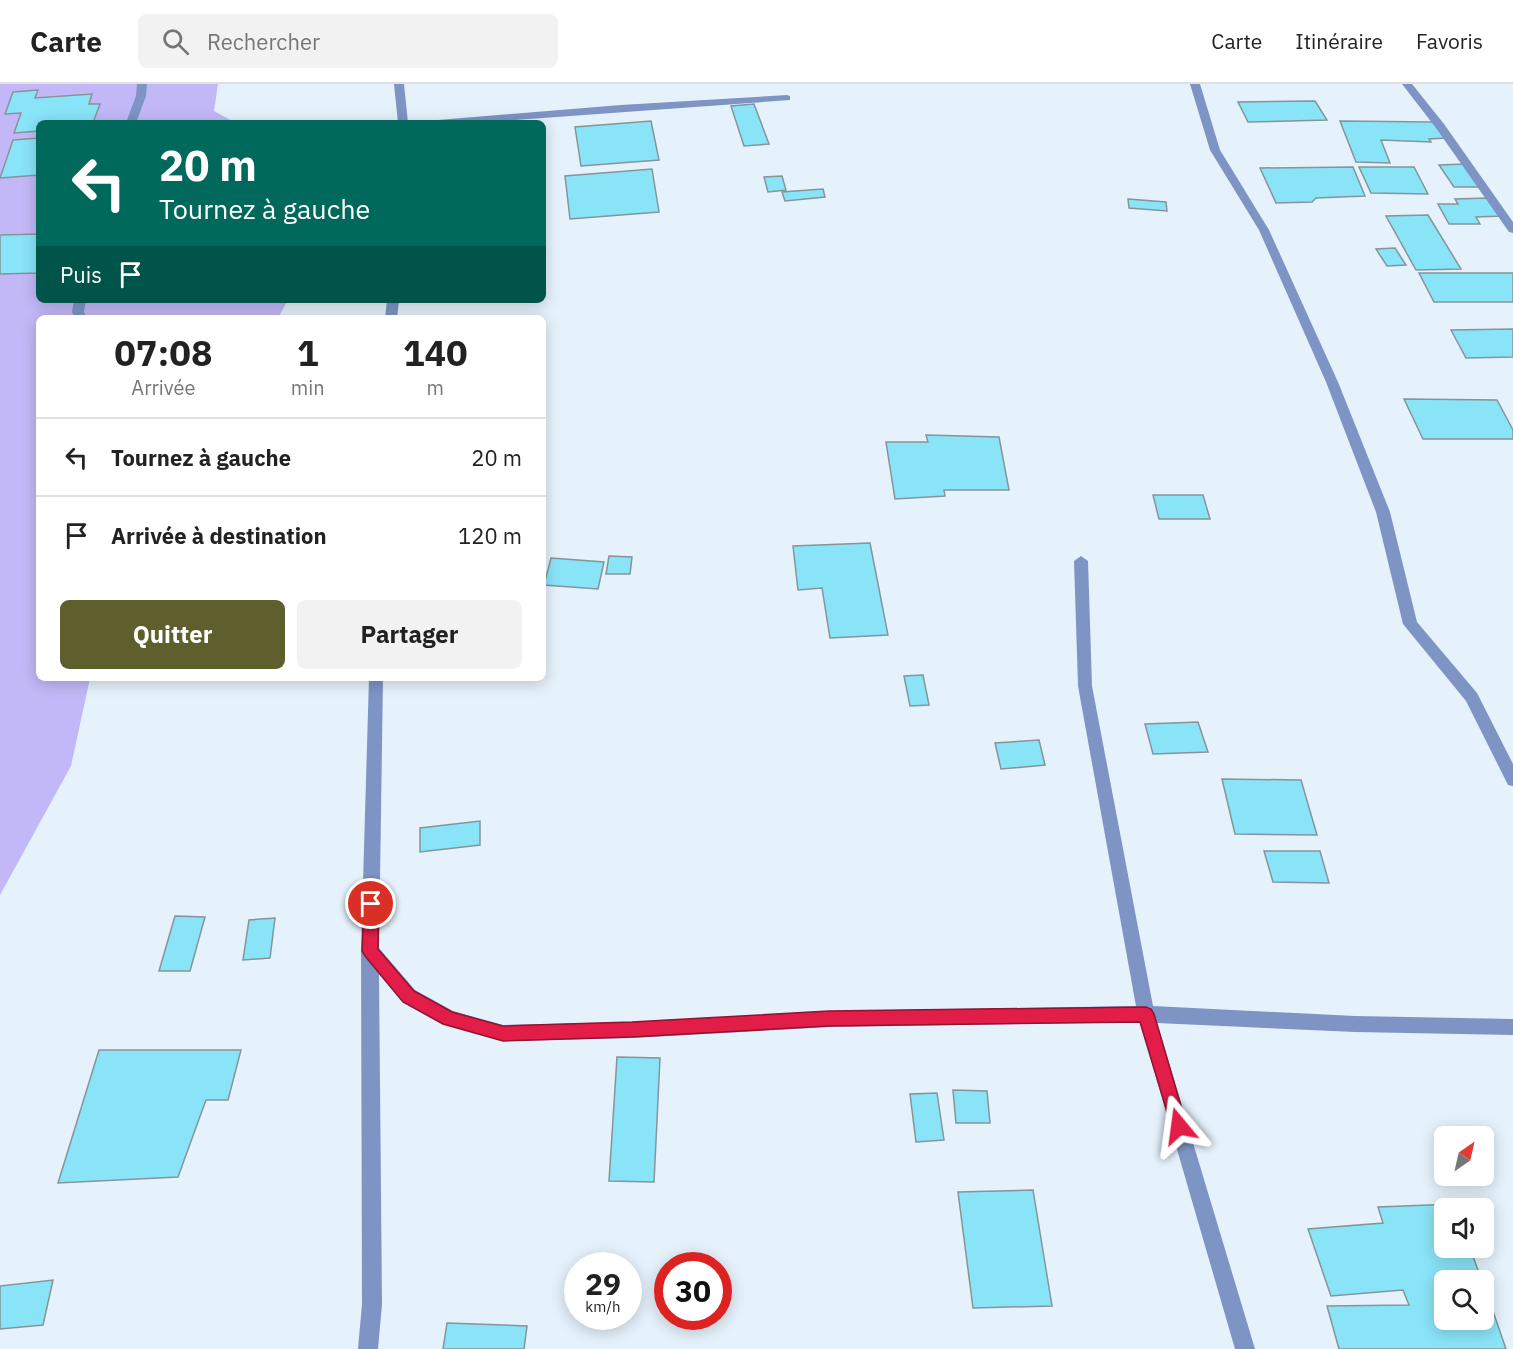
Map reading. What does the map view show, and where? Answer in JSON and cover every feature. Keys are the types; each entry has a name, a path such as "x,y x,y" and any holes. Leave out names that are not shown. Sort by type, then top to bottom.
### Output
{"street":[{"path":"132,120 141,96 142,84"},
{"path":"399,84 403,120"},
{"path":"1195,84 1215,150 1264,230 1336,393 1383,512 1410,624 1472,697 1513,780"},
{"path":"1407,84 1440,126 1513,230"},
{"path":"475,120 787,98"},
{"path":"1081,561 1085,687 1146,1014 1245,1349"},
{"path":"368,1349 372,1304 370,951 376,681"},
{"path":"370,951 409,996 449,1018 503,1033 632,1030 829,1019 1146,1014 1355,1024 1513,1027"}],"shaded area":[{"path":"0,84 218,84 214,111 230,120 36,120 36,303 286,303 280,315 36,315 36,681 89,681 71,766 0,895"}],"building":[{"path":"38,90 35,98 92,94 89,104 100,104 94,120 36,120 36,131 14,133 21,113 5,114 13,92"},
{"path":"1315,101 1327,120 1248,122 1238,102"},
{"path":"754,104 769,144 744,146 731,106"},
{"path":"651,121 659,160 581,166 575,127"},
{"path":"1340,121 1433,122 1445,138 1429,139 1431,142 1381,140 1390,163 1356,162"},
{"path":"36,138 36,175 0,178 13,140"},
{"path":"1465,164 1480,187 1454,187 1439,165"},
{"path":"1353,167 1365,196 1316,198 1312,202 1276,203 1260,168"},
{"path":"1359,167 1414,167 1428,194 1371,193"},
{"path":"652,169 659,212 570,219 565,176"},
{"path":"782,176 786,190 768,192 764,177"},
{"path":"823,189 825,197 785,201 782,192"},
{"path":"1488,198 1502,216 1476,217 1480,224 1449,224 1438,204 1458,204 1455,199"},
{"path":"1128,199 1166,202 1167,211 1129,208"},
{"path":"1428,215 1461,269 1416,270 1386,216"},
{"path":"36,234 36,273 0,274 0,235"},
{"path":"1395,248 1406,265 1387,266 1376,249"},
{"path":"1419,273 1513,273 1513,302 1434,302"},
{"path":"1513,329 1513,357 1466,358 1451,330"},
{"path":"1404,399 1497,400 1513,430 1513,439 1423,439"},
{"path":"926,435 999,437 1009,490 944,490 945,496 895,499 886,442 928,442"},
{"path":"1153,495 1203,495 1210,519 1159,519"},
{"path":"870,543 888,635 830,638 822,588 798,590 793,546"},
{"path":"609,556 632,557 630,574 606,574"},
{"path":"551,558 604,562 598,589 546,585"},
{"path":"923,675 929,705 910,706 904,676"},
{"path":"1198,722 1208,752 1153,754 1145,724"},
{"path":"1039,740 1045,765 1001,769 995,743"},
{"path":"1222,779 1301,780 1317,835 1235,834"},
{"path":"480,821 480,845 420,852 420,828"},
{"path":"1264,851 1320,851 1329,883 1273,882"},
{"path":"175,916 205,917 190,971 159,971"},
{"path":"275,918 270,958 243,960 249,920"},
{"path":"99,1050 241,1050 228,1100 206,1100 178,1177 58,1183"},
{"path":"617,1057 660,1058 654,1182 609,1181"},
{"path":"953,1090 987,1091 990,1123 956,1123"},
{"path":"937,1093 944,1140 916,1142 910,1094"},
{"path":"1033,1190 1052,1306 973,1308 958,1192"},
{"path":"1434,1205 1434,1258 1474,1258 1478,1270 1434,1270 1434,1330 1494,1330 1494,1314 1506,1349 1339,1349 1327,1306 1409,1305 1403,1290 1331,1296 1308,1229 1383,1223 1378,1207"},
{"path":"53,1280 43,1325 0,1329 0,1286"},
{"path":"447,1323 527,1326 524,1349 443,1349"}],"route":[{"path":"371,904 370,951 409,996 449,1018 503,1033 632,1030 829,1019 1146,1014 1179,1126"}]}
